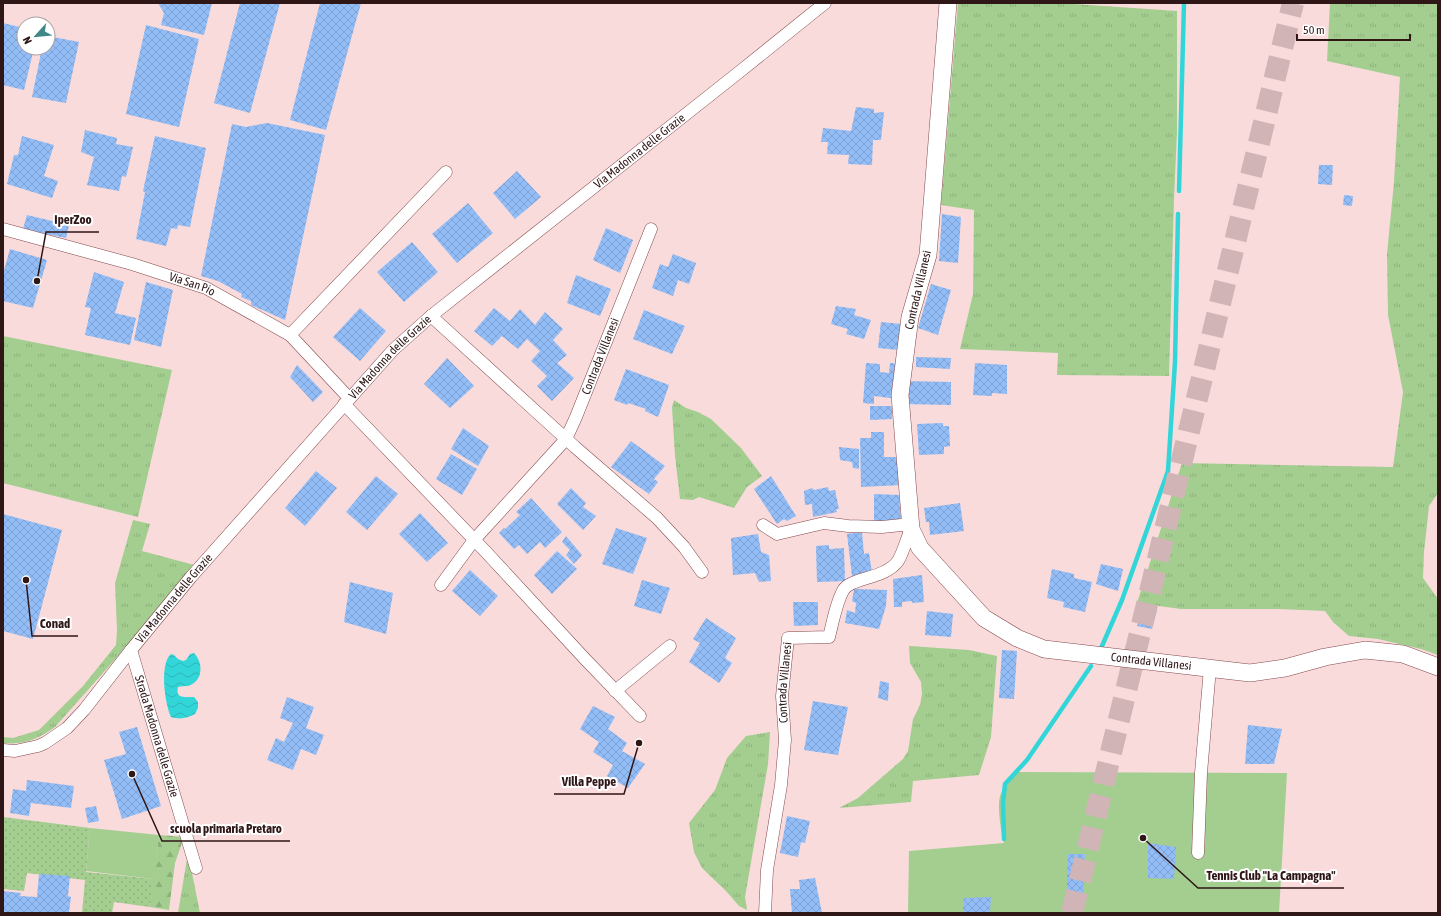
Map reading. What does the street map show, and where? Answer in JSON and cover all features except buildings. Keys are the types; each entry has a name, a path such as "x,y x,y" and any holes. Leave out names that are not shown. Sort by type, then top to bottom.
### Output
{"street":[{"name":"Via Madonna delle Grazie","path":"3,750 15,751 38,746 67,728 84,710 191,577 393,350 431,316 825,3"},
{"name":"Contrada Villanesi","path":"948,3 928,255 910,317 900,396 911,526 920,548 984,618 1017,638 1044,650 1250,673 1286,668 1325,657 1365,650 1403,654 1438,667"},
{"path":"290,336 446,172"},
{"name":"Via San Pio","path":"3,229 132,264 206,288 290,336 347,401"},
{"name":"Contrada Villanesi","path":"441,585 474,540 566,439 651,229"},
{"path":"431,316 566,439 657,518 684,547 702,572"},
{"path":"347,401 474,540 640,716"},
{"path":"763,525 777,534 824,524 848,526 911,526"},
{"name":"Contrada Villanesi","path":"765,913 767,870 781,785 785,740 782,696 788,638 829,637 840,598 845,588 855,582 880,574 898,561 911,526"},
{"path":"615,691 670,646"},
{"name":"Strada Madonna delle Grazie","path":"131,650 196,868"},
{"path":"1198,853 1201,773 1210,668"}],"green space":[{"path":"958,3 1060,3 1177,11 1177,132 1169,376 1057,375 1058,353 960,349 973,294 974,210 941,205"},
{"path":"1330,3 1438,3 1438,493 1429,506 1423,578 1438,599 1438,655 1421,649 1378,639 1349,636 1333,622 1325,611 1278,609 1181,609 1137,603 1182,463 1393,467 1403,392 1388,315 1387,254 1394,182 1400,77 1327,61"},
{"path":"3,336 172,370 138,517 3,483"},
{"path":"674,400 686,408 711,419 741,448 762,476 747,487 734,508 699,497 693,500 680,499 675,456 672,407"},
{"path":"133,520 150,524 142,551 198,566 55,727 37,738 25,742 3,743 3,737 13,738 39,730 83,686 116,645 117,630 115,583"},
{"path":"909,646 969,650 997,656 991,737 979,775 913,781 911,802 839,808 858,798 903,759 908,751 913,719 920,705 922,694 921,682 910,663"},
{"path":"770,732 768,764 745,897 747,910 739,906 702,868 694,852 689,823 715,790 727,758 746,736"},
{"path":"1015,772 1287,773 1279,913 908,913 909,851 1004,843 1000,820 999,801 1003,790"},
{"path":"3,817 90,828 86,872 154,879 150,907 114,902 112,913 82,913 85,880 27,873 24,891 3,889"},
{"path":"90,828 159,835 154,879 86,871"},
{"path":"159,835 184,837 175,863 169,910 150,907"},
{"path":"188,853 200,913 178,913"}],"water":[{"path":"194,653 200,667 197,681 188,686 178,687 177,691 179,695 194,697 198,702 198,708 195,714 189,717 171,717 164,684 167,659 171,654 183,661 186,660 190,654"}],"waterway":[{"path":"1179,191 1184,3"},
{"path":"1102,646 1122,600 1168,471 1175,362 1178,214"},
{"path":"1004,839 1003,803 1005,784 1027,760 1091,666"}],"tunnel":[{"path":"1072,913 1293,3"}],"place":[{"name":"IperZoo","path":"37,281"},
{"name":"Conad","path":"26,580"},
{"name":"Villa Peppe","path":"639,743"},
{"name":"scuola primaria Pretaro","path":"132,774"},
{"name":"Tennis Club \"La Campagna\"","path":"1143,838"}]}
